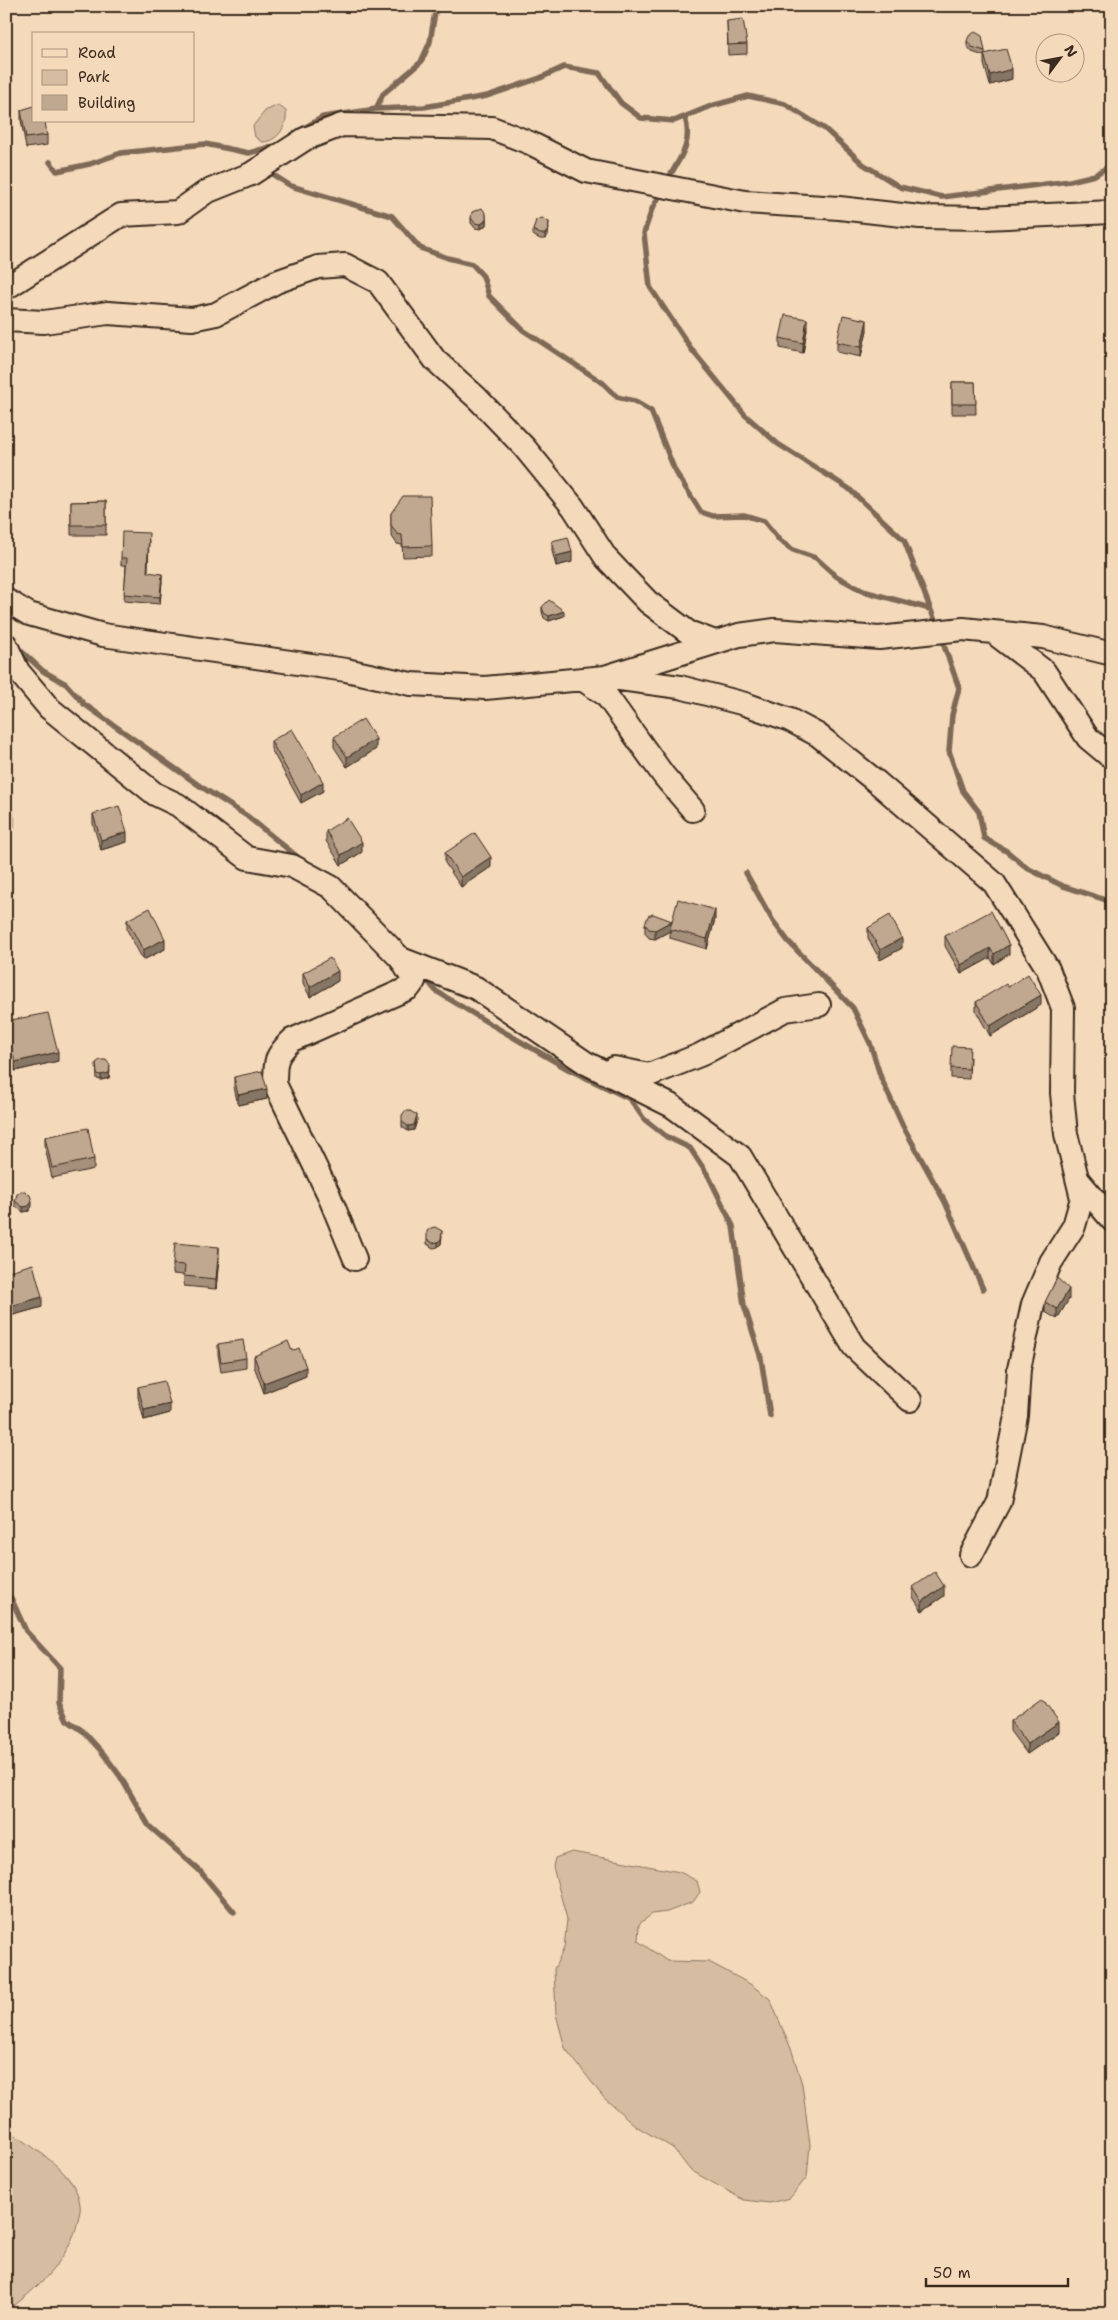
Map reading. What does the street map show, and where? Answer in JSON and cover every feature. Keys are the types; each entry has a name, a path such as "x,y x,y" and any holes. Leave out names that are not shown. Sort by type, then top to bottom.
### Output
{"street":[{"path":"6,288 121,215 178,212 206,192 251,174 305,139 342,125 492,128 530,143 586,171 746,202 839,208 920,217 985,218 1112,212"},
{"path":"6,320 44,322 108,313 192,319 216,314 276,282 318,268 345,265 378,282 435,360 477,398 524,447 574,507 606,558 648,602 688,632 715,642"},
{"path":"6,600 29,614 103,635 346,670 411,684 485,688 605,677 740,634 775,630 879,638 963,629 1043,637 1112,654"},
{"path":"993,632 1044,671 1088,738 1112,758"},
{"path":"6,646 18,671 49,708 155,794 178,805 247,858 292,866 331,887 401,959 414,981 409,988 292,1040 278,1053 275,1067 276,1084 328,1193 356,1260"},
{"path":"605,677 680,688 745,704 790,720 818,735 878,783 994,883 1048,969 1063,1008 1062,1093 1066,1134 1082,1198 1074,1226 1051,1262 1033,1304 1019,1369 1016,1416 999,1502 971,1555"},
{"path":"582,680 606,695 664,776 694,810"},
{"path":"401,959 476,988 586,1062 672,1106 740,1156 854,1347 910,1400"},
{"path":"586,1062 649,1075 700,1055 785,1010 819,1005"},
{"path":"1078,1180 1112,1220"}],"green space":[{"path":"278,105 286,111 284,127 273,139 262,142 255,137 253,126 265,111"},
{"path":"572,1852 680,1872 697,1881 700,1892 693,1902 667,1912 652,1914 639,1924 638,1941 667,1961 709,1962 750,1984 770,1999 792,2051 802,2084 810,2145 807,2177 790,2198 769,2203 744,2200 690,2170 673,2148 636,2126 604,2098 565,2048 556,2014 554,1969 564,1948 567,1919 553,1867 555,1858"},
{"path":"6,2131 26,2142 62,2171 76,2190 80,2208 74,2234 60,2260 40,2283 6,2312"}],"building":[{"path":"743,19 747,44 728,45 727,21"},
{"path":"975,32 982,36 985,51 972,47 967,41 969,36"},
{"path":"1006,49 1012,69 990,75 984,54"},
{"path":"32,107 32,122 45,122 47,135 26,138 21,110"},
{"path":"482,208 486,214 486,220 481,224 475,223 471,218 472,212"},
{"path":"542,218 549,222 548,230 545,234 540,234 533,230 536,220"},
{"path":"785,315 807,319 803,343 780,338"},
{"path":"843,315 867,320 861,347 837,342"},
{"path":"952,382 975,382 976,404 952,404"},
{"path":"403,496 430,496 432,546 403,547 402,535 397,534 391,525 391,513"},
{"path":"106,501 106,525 71,525 71,502"},
{"path":"122,532 149,533 147,572 162,574 160,597 124,594 127,558 121,558"},
{"path":"568,537 572,552 556,556 552,541"},
{"path":"549,600 564,611 549,616 544,613 542,607"},
{"path":"363,719 376,739 347,757 334,737"},
{"path":"292,729 323,782 301,795 271,741"},
{"path":"10,800 14,818 6,820 6,801"},
{"path":"119,806 127,832 101,840 93,814"},
{"path":"347,818 362,842 341,855 326,831"},
{"path":"475,833 491,857 461,877 445,853"},
{"path":"678,899 715,910 707,939 670,929"},
{"path":"150,908 165,939 143,950 127,920"},
{"path":"991,911 1009,945 994,954 990,948 961,965 945,936"},
{"path":"653,914 672,921 655,930 649,929 645,924 648,916"},
{"path":"890,915 902,938 880,950 868,928"},
{"path":"330,958 338,971 310,987 303,973"},
{"path":"1028,974 1041,995 990,1026 976,1002 1006,984 1008,987"},
{"path":"48,1013 58,1052 15,1062 6,1021"},
{"path":"952,1046 970,1047 969,1069 951,1068"},
{"path":"100,1060 106,1060 110,1065 109,1073 97,1074 96,1063"},
{"path":"262,1071 267,1089 238,1095 234,1077"},
{"path":"405,1111 410,1111 417,1115 414,1125 408,1126 402,1122 402,1115"},
{"path":"88,1128 94,1159 52,1168 45,1137"},
{"path":"23,1191 30,1195 32,1201 29,1206 23,1207 15,1201 17,1194"},
{"path":"435,1227 442,1231 441,1239 433,1243 427,1239 427,1231"},
{"path":"175,1243 219,1247 216,1279 184,1276 185,1265 173,1264"},
{"path":"33,1264 42,1297 10,1306 8,1299 6,1299 6,1272"},
{"path":"1057,1278 1069,1289 1057,1309 1045,1302"},
{"path":"243,1340 246,1358 221,1362 218,1344"},
{"path":"288,1341 292,1351 299,1348 306,1367 264,1383 254,1356"},
{"path":"164,1381 170,1404 144,1410 138,1387"},
{"path":"935,1572 944,1586 922,1602 913,1587"},
{"path":"1042,1698 1059,1722 1027,1744 1010,1721"}],"waterway":[{"path":"376,109 383,94 421,62 430,42 436,6"},
{"path":"299,131 323,117 376,109 424,107 487,96 540,78 564,67 599,73 621,103 641,118 674,121 711,106 748,96 785,104 825,129 863,164 900,187 942,197 1070,181 1095,175 1112,164"},
{"path":"667,181 681,158 686,143 687,127 685,117"},
{"path":"50,162 57,171 90,164 121,153 205,144 249,153 274,146"},
{"path":"267,171 291,186 392,216 420,248 472,264 483,276 489,296 523,330 603,383 617,397 634,401 651,411 675,471 701,512 713,516 744,515 764,521 780,541 793,550 816,558 836,576 863,591 930,609"},
{"path":"662,192 652,209 644,233 650,287 692,350 745,415 778,444 848,488 904,540 937,626"},
{"path":"941,637 959,688 952,715 949,751 963,791 979,812 984,838 1008,852 1027,868 1063,886 1112,902"},
{"path":"18,648 43,671 66,684 84,704 200,786 247,816 300,859"},
{"path":"746,873 773,921 788,941 853,1008 870,1043 881,1078 903,1126 945,1202 983,1289"},
{"path":"424,977 436,991 487,1022 568,1069 630,1099 644,1119 667,1137 690,1148 709,1177 733,1226 744,1305 761,1358 770,1416"},
{"path":"6,1592 11,1598 26,1631 60,1668 59,1703 67,1720 83,1731 102,1752 120,1776 149,1826 199,1870 234,1912"}]}
